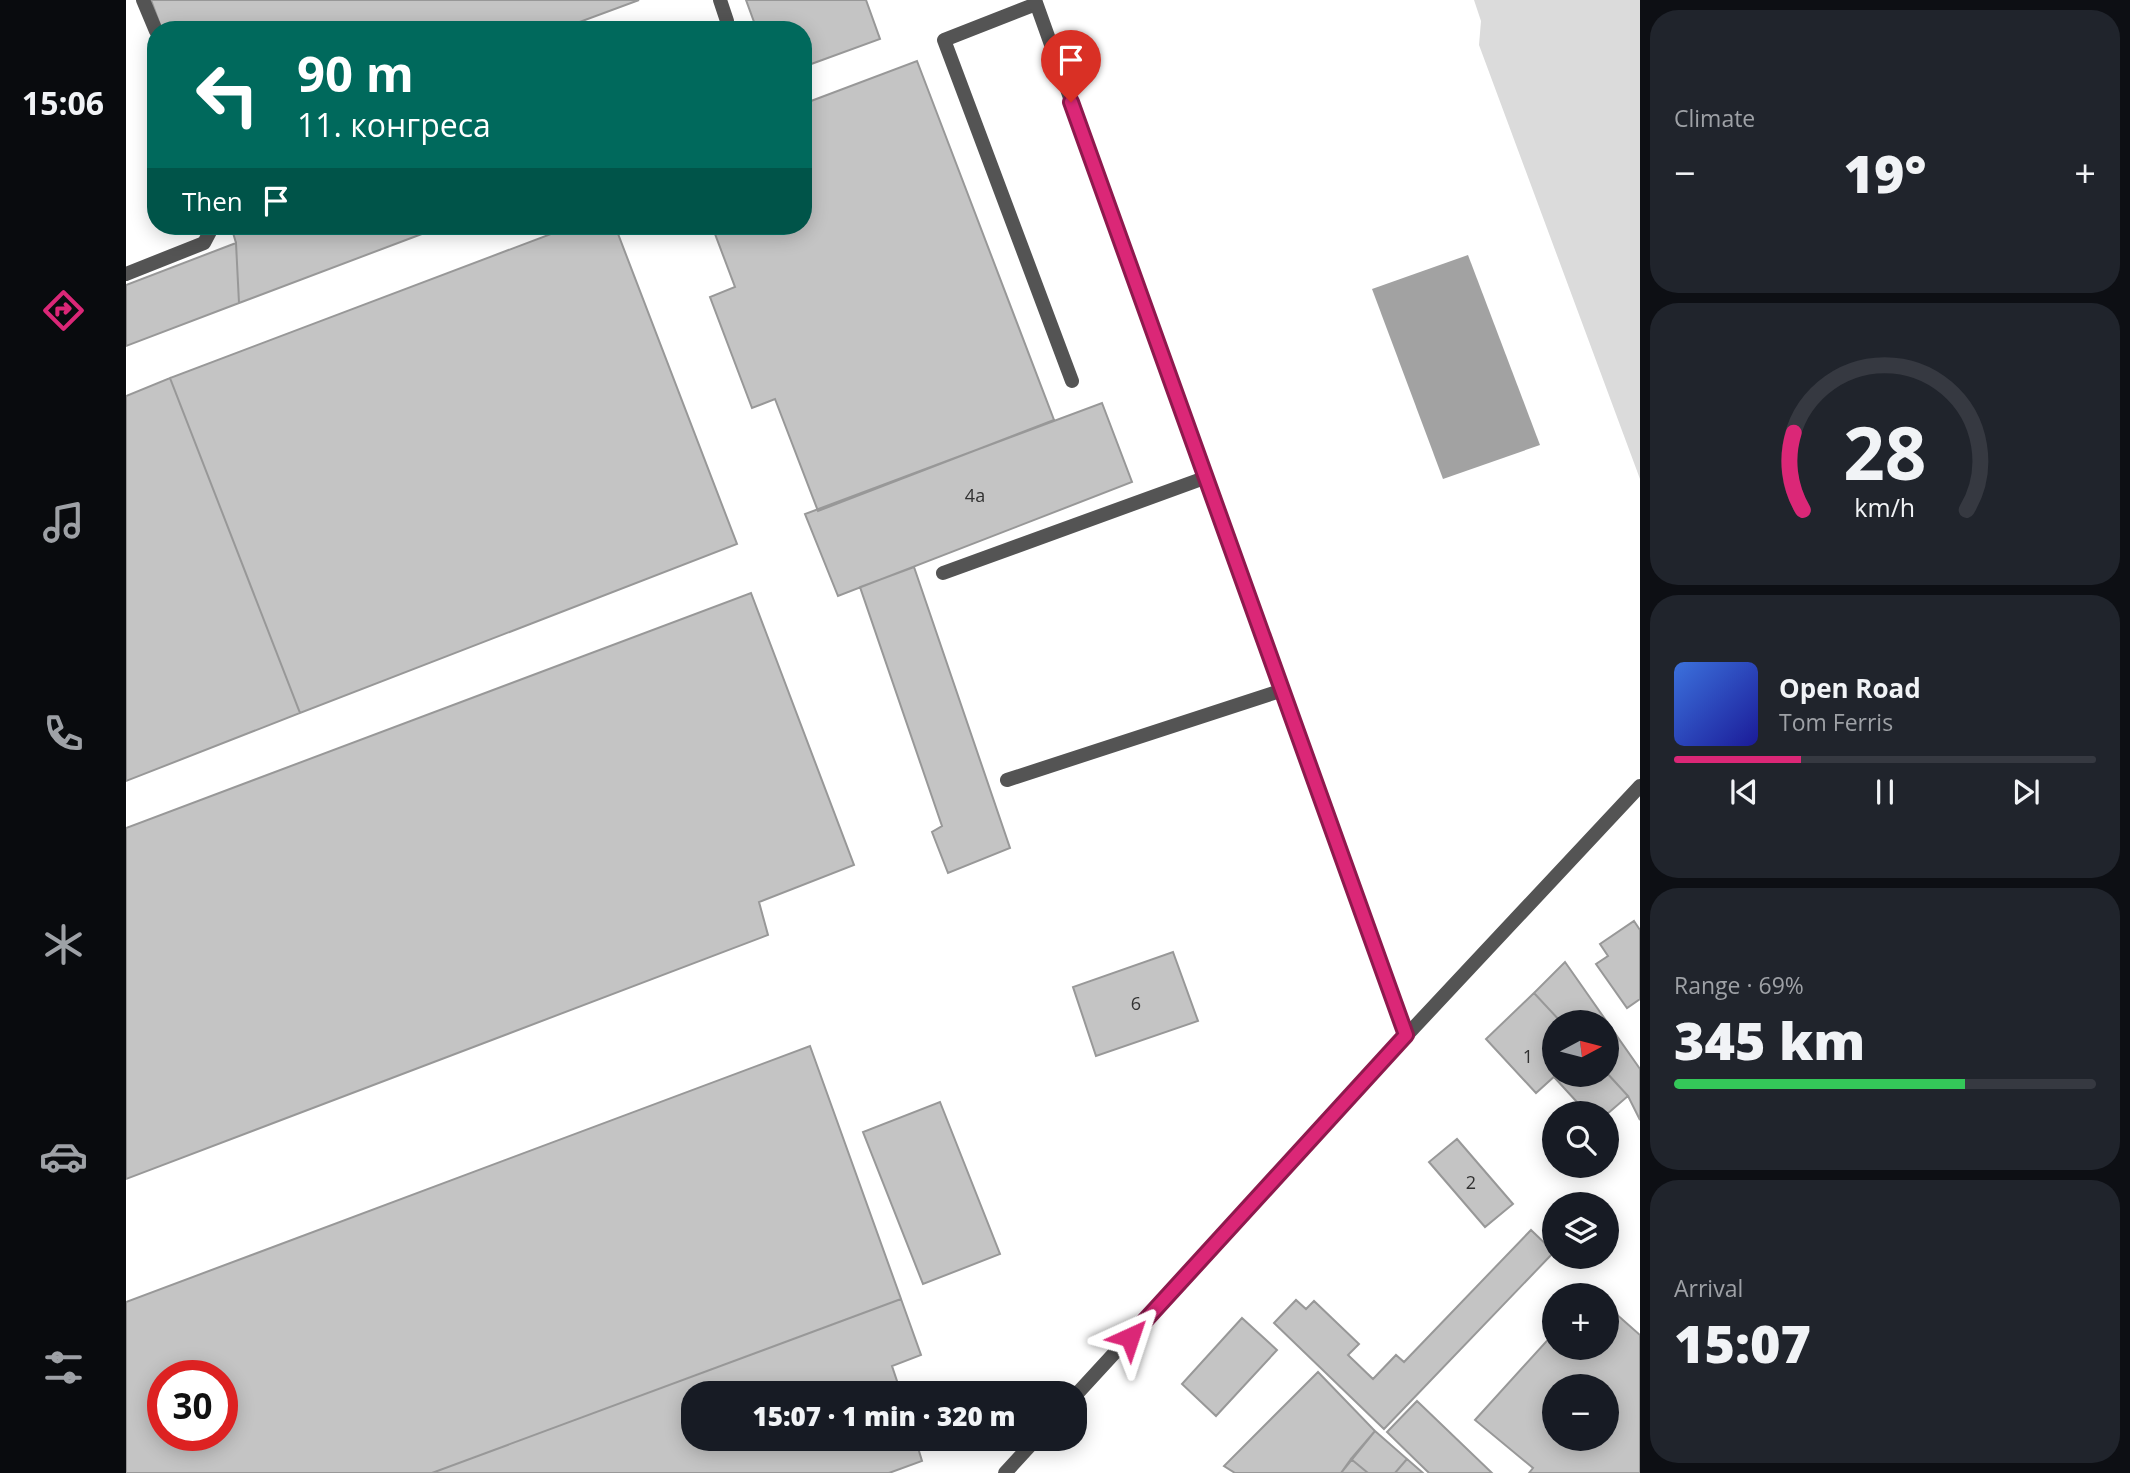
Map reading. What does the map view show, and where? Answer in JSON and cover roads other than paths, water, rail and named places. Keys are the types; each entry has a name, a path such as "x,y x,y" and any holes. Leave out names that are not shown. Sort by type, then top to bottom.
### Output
{"street":[{"path":"143,0 152,21"},
{"path":"720,0 727,21"},
{"path":"1072,381 944,40 1035,2 1406,1035"},
{"path":"126,274 204,243 208,235"},
{"path":"943,573 1207,477"},
{"path":"1007,780 1283,690"},
{"path":"1087,1383 1406,1035 1640,786"},
{"path":"1005,1473 1025,1451"}]}
